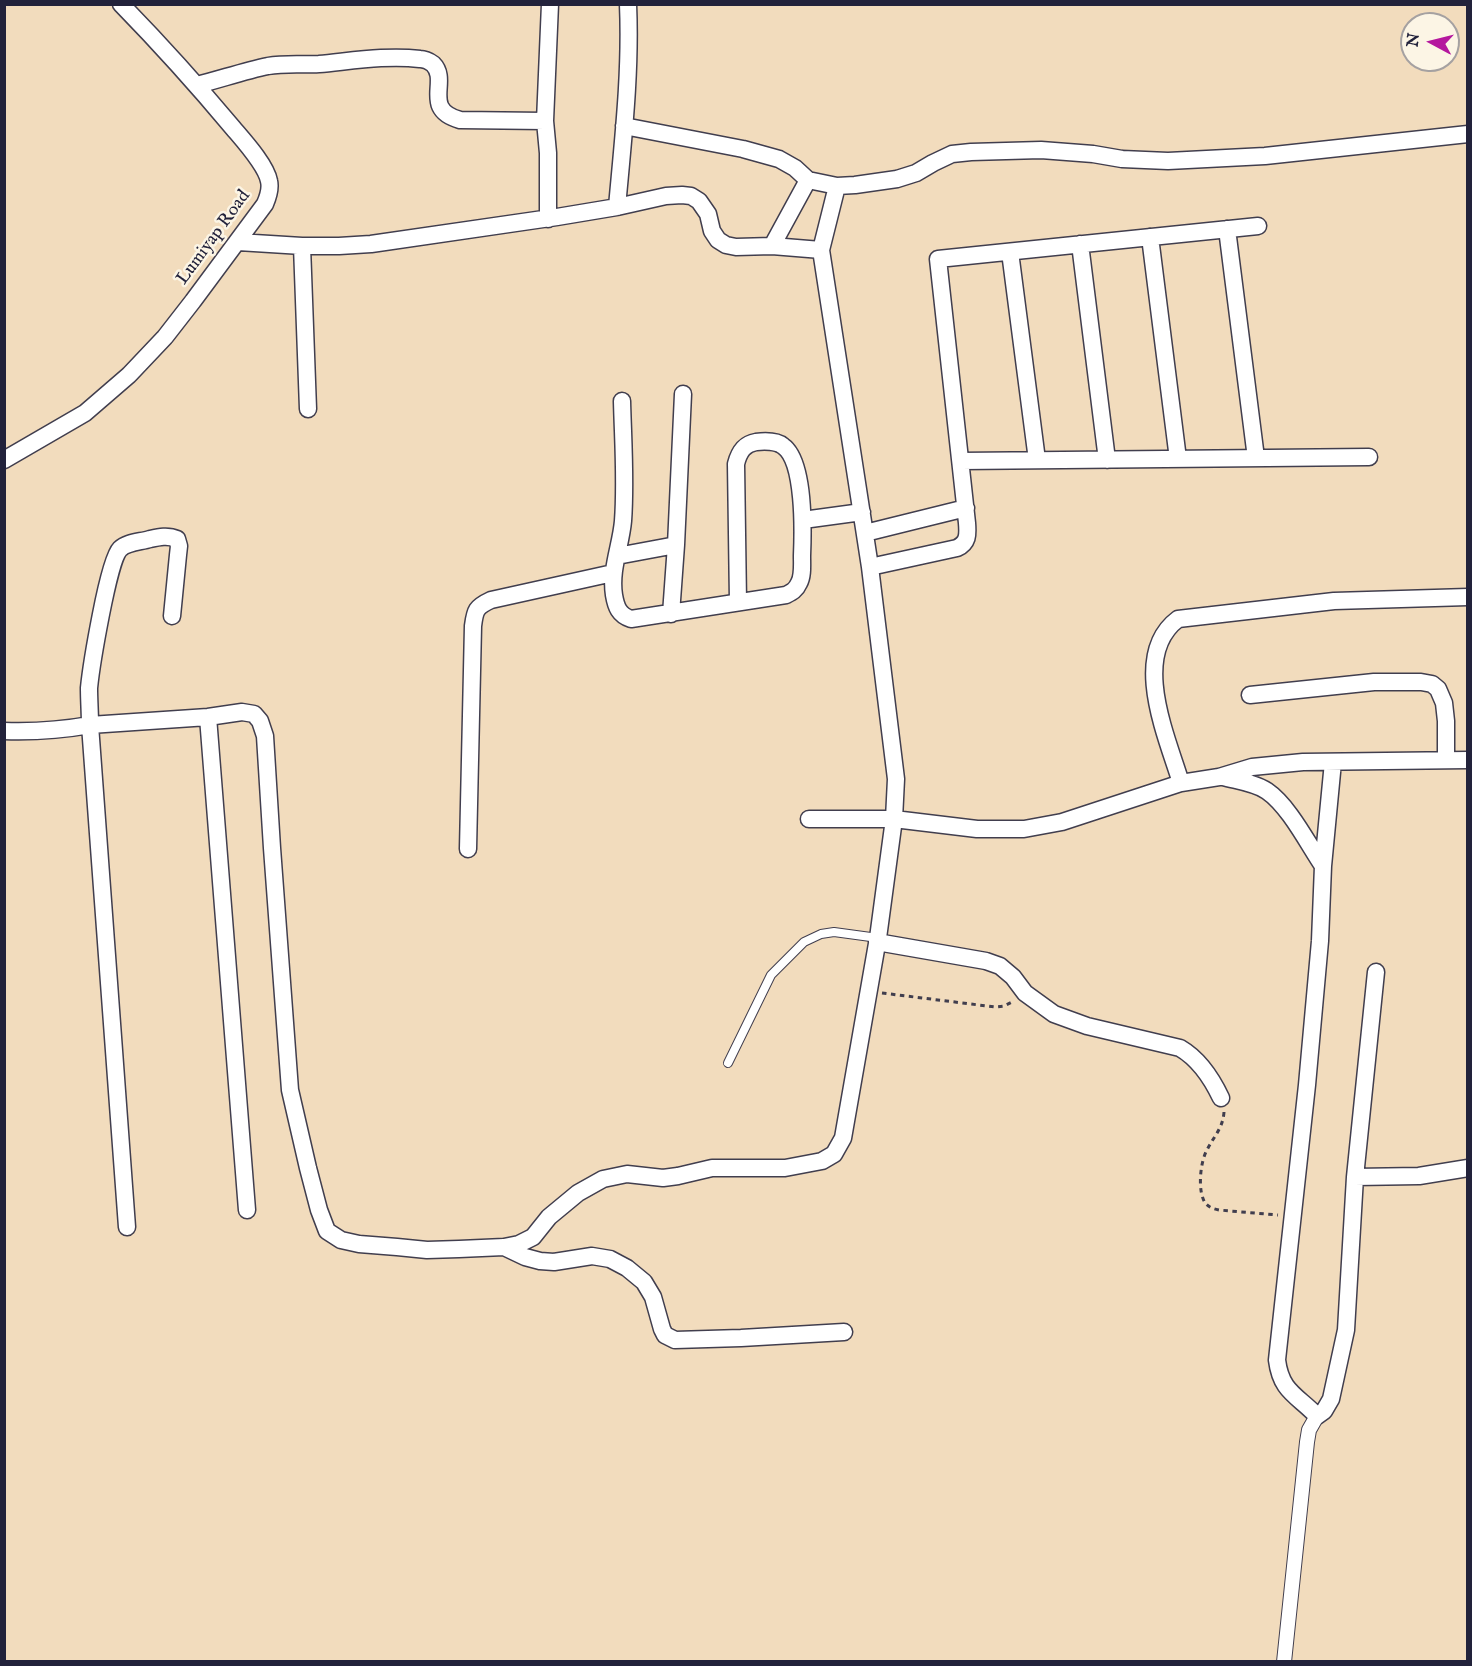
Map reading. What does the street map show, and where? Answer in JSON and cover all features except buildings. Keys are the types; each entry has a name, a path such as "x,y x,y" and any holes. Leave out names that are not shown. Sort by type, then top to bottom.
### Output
{"street":[{"name":"Lumiyap Road","path":"4,460 85,413 129,375 165,337 238,242 265,204 269,194 270,183 267,175 253,153 197,85 121,4"},
{"path":"548,219 545,121 550,4"},
{"path":"617,207 624,126 628,4"},
{"path":"197,85 270,66 419,59 433,64 437,73 439,102 443,112 450,117 460,120 545,121"},
{"path":"624,126 743,149 779,159 795,168 808,180 837,186 897,179 916,173 952,154 971,152 1041,150 1122,159 1168,161 1265,156 1467,134"},
{"path":"772,246 808,180"},
{"path":"4,731 67,729 242,712 254,714 260,721 265,736 290,1090 319,1210 327,1231 341,1240 359,1244 459,1250 504,1247 519,1244 533,1237 549,1217 578,1193 603,1179 627,1174 663,1178 712,1168 785,1168 822,1161 834,1154 843,1138 878,940 894,819 896,779 870,567 821,250 837,186"},
{"path":"238,242 302,246 371,244 548,219 666,196 682,195 691,196 699,201 708,214 712,231 718,240 726,245 821,250"},
{"path":"870,567 939,553 963,545 968,536 938,259 1258,226"},
{"path":"1227,229 1256,458"},
{"path":"1150,237 1178,459"},
{"path":"1080,244 1107,460"},
{"path":"302,246 308,409"},
{"path":"1010,252 1036,460"},
{"path":"671,614 683,394"},
{"path":"622,401 625,485 623,523 613,573 614,594 623,617 642,619 786,595 795,590 800,581 803,520 800,489 791,455 783,445 769,441 746,445 739,454 736,464 738,602"},
{"path":"960,461 1369,458"},
{"path":"865,533 966,508"},
{"path":"803,520 862,513"},
{"path":"127,1227 89,691 92,662 111,567 118,551 125,545 161,537 171,536 177,539 179,546 172,616"},
{"path":"617,556 676,544"},
{"path":"468,849 473,626 478,607 491,600 613,573"},
{"path":"1181,783 1156,698 1153,675 1155,658 1161,640 1178,619 1334,601 1467,597"},
{"path":"1250,695 1374,682 1432,684 1438,689 1444,703 1446,760"},
{"path":"208,717 247,1210"},
{"path":"809,819 894,819 977,829 1024,829 1062,822 1181,783 1219,777 1252,767 1304,762 1467,760"},
{"path":"1317,1416 1289,1392 1278,1373 1276,1360 1293,1217 1320,941 1323,866 1333,762"},
{"path":"1219,777 1248,783 1266,790 1281,804 1323,866"},
{"path":"878,940 986,961 1000,966 1013,977 1025,993 1054,1014 1122,1036 1180,1048 1196,1060 1221,1098"},
{"path":"1284,1662 1309,1430 1331,1399 1346,1330 1355,1177 1376,972"},
{"path":"1355,1177 1419,1176 1467,1168"},
{"path":"504,1247 540,1261 554,1262 592,1256 610,1259 627,1268 644,1282 653,1297 665,1335 675,1340 844,1332"}],"lane":[{"path":"728,1063 771,975 804,942 821,934 834,932 878,940"}],"path":[{"path":"869,991 995,1007 1014,1002 1025,993"},
{"path":"1221,1098 1224,1119 1220,1130 1205,1151 1201,1171 1201,1191 1205,1203 1219,1210 1293,1217"}]}
